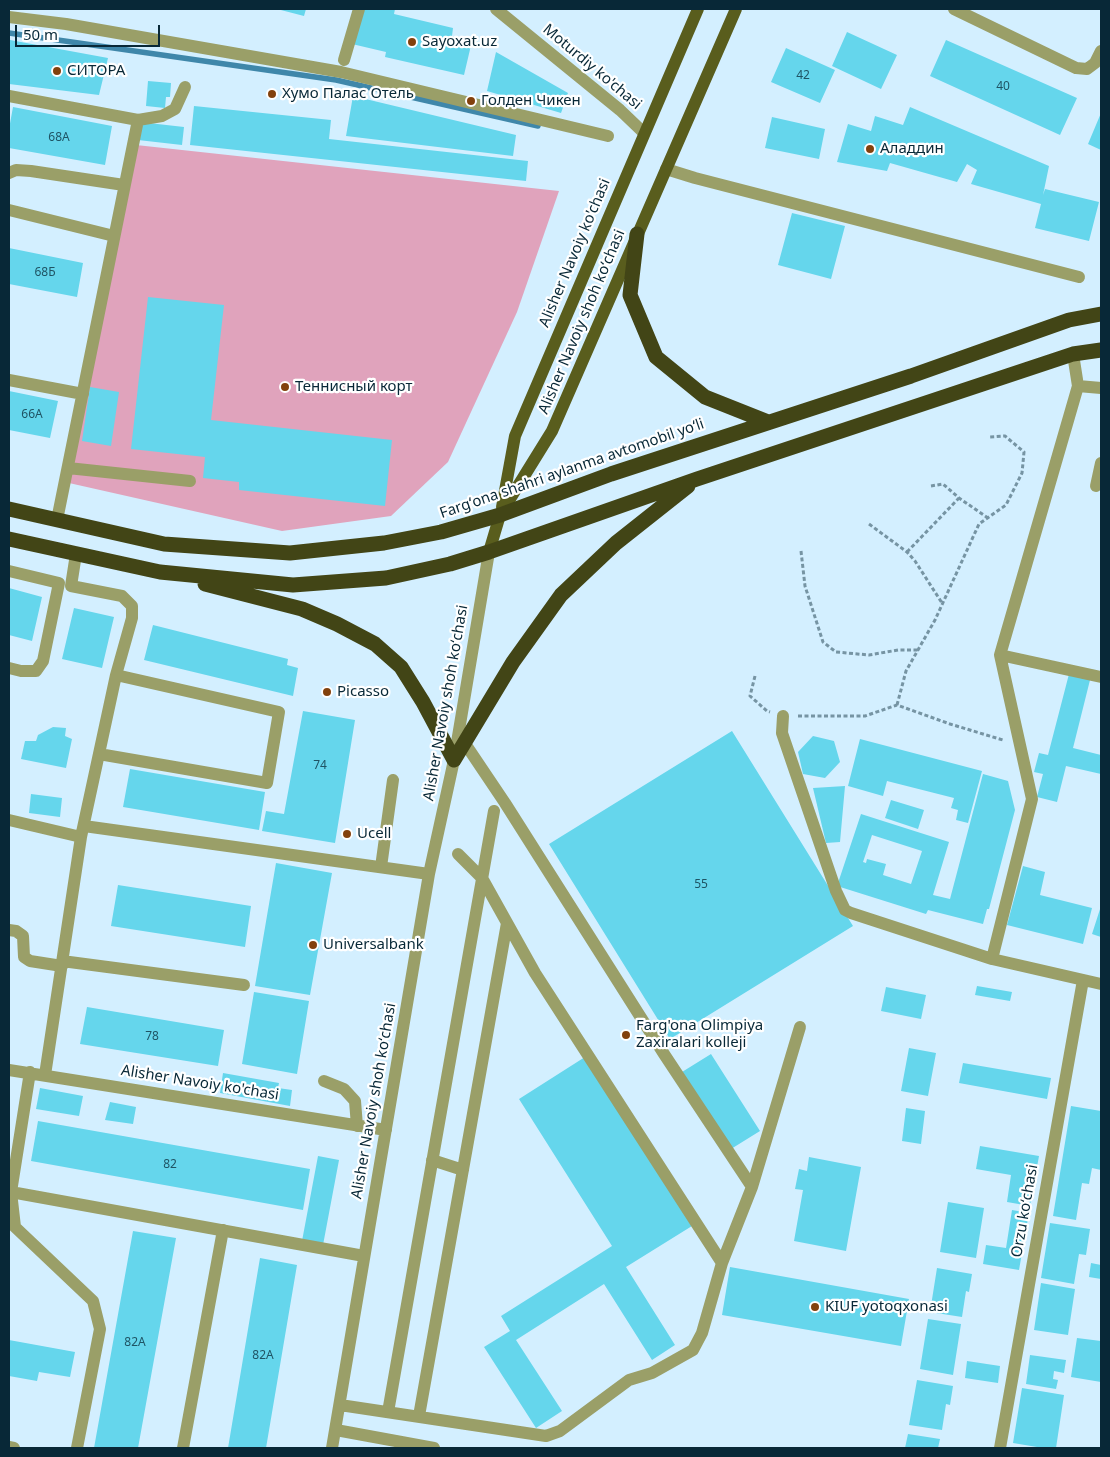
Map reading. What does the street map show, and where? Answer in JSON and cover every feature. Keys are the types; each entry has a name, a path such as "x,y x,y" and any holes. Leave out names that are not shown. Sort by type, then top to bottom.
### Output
{"highway":[{"path":"637,234 630,295 656,356 704,397 768,422"},
{"name":"Fargʻona shahri aylanma avtomobil yoʻli","path":"9,509 164,544 290,553 384,543 441,532 500,515 593,480 911,376 1069,320 1101,314"},
{"path":"160,572 293,585 386,578 450,564 490,552 697,479 1073,354 1101,350"},
{"path":"454,760 513,662 561,596 616,543 697,479"},
{"path":"9,539 160,572 302,609 338,624 374,644 401,667 423,702 454,760"}],"main road":[{"name":"Alisher Navoiy ko'chasi","path":"500,515 515,436 698,9"},
{"name":"Alisher Navoiy shoh koʻchasi","path":"490,552 500,515 552,431 736,9"}],"street":[{"path":"9,10 344,63 359,9"},
{"path":"954,9 1076,68 1087,69 1096,63 1101,51"},
{"name":"Moturdiy ko'chasi","path":"503,11 644,132"},
{"path":"9,17 66,24 341,72 608,136"},
{"path":"9,96 138,120 162,116 175,109 185,87"},
{"path":"58,520 138,120"},
{"path":"666,169 1079,277"},
{"path":"9,173 16,170 31,171 124,185"},
{"path":"9,210 114,236"},
{"path":"992,959 1032,799 1000,655 1078,386 1073,354"},
{"path":"9,380 82,394"},
{"path":"1078,386 1101,388"},
{"path":"1096,486 1101,463"},
{"path":"68,468 190,481"},
{"name":"Alisher Navoiy shoh koʻchasi","path":"332,1448 429,874 454,760 490,552"},
{"path":"9,668 21,671 36,671 44,661 65,584 76,554"},
{"path":"9,572 122,596 132,606 132,618 116,675 82,831 45,1075"},
{"path":"1000,655 1101,677"},
{"path":"99,754 267,782 279,712 116,675"},
{"path":"783,716 782,733 836,891 845,910 992,959 1101,984"},
{"path":"464,742 664,1054 752,1187"},
{"path":"380,867 394,780"},
{"path":"388,1412 494,811"},
{"path":"9,820 82,831 429,874"},
{"path":"458,854 482,878 534,973 722,1263"},
{"path":"419,1416 507,923"},
{"path":"9,930 16,931 23,936 24,957 30,961 244,985"},
{"name":"Orzu koʻchasi","path":"1000,1448 1082,980"},
{"path":"340,1405 546,1436 560,1431 629,1380 652,1374 693,1350 702,1333 722,1263 752,1187 800,1027"},
{"name":"Alisher Navoiy ko'chasi","path":"9,1070 386,1130"},
{"path":"30,1072 11,1192 15,1227 92,1301 100,1329 77,1448"},
{"path":"324,1081 344,1089 354,1101 357,1126"},
{"path":"432,1160 463,1170"},
{"path":"11,1192 364,1256"},
{"path":"183,1448 223,1230"},
{"path":"336,1430 434,1448"},
{"path":"9,1447 14,1448"}],"path":[{"path":"897,705 906,671 943,604 979,524 1006,505 1022,473 1024,452 1005,436 989,437"},
{"path":"931,486 943,484 959,498 988,518"},
{"path":"907,552 959,498"},
{"path":"869,524 907,552 943,604"},
{"path":"801,550 804,586 823,642 836,652 869,655 898,650 918,650"},
{"path":"755,676 750,696 767,711 783,716 865,716 897,705 950,724 1020,745"}],"shaded area":[{"name":"Теннисный корт","path":"136,145 559,191 517,312 448,462 391,516 282,531 69,483"}],"building":[{"path":"277,9 306,9 304,16"},
{"name":"Sayoxat.uz","path":"360,9 395,9 394,14 453,28 452,36 472,41 464,75 385,57 386,52 352,44"},
{"path":"847,32 897,55 881,89 832,66"},
{"name":"СИТОРА","path":"10,40 108,58 99,95 9,84"},
{"path":"946,40 1077,98 1060,135 930,76"},
{"path":"786,48 835,70 820,103 771,82"},
{"path":"496,52 568,93 561,113 487,91"},
{"path":"148,81 171,83 170,97 166,97 165,108 146,106"},
{"path":"353,96 516,135 513,156 346,136"},
{"path":"194,106 331,120 329,139 528,161 526,181 190,145"},
{"path":"13,107 112,126 105,165 9,148 9,129"},
{"path":"910,107 1049,166 1043,195 1045,189 1099,202 1089,241 1035,228 1041,204 971,184 977,170 967,164 957,182 890,163 887,171 837,162 848,124 871,131 875,116 903,125"},
{"path":"1101,113 1101,150 1088,144"},
{"path":"772,117 825,129 819,159 765,148"},
{"path":"140,122 184,127 182,145 138,140"},
{"path":"792,213 845,226 831,279 778,265"},
{"path":"9,248 83,263 77,297 9,284"},
{"path":"148,297 224,305 211,420 392,440 385,506 239,490 239,482 203,478 205,457 131,449"},
{"path":"90,387 119,392 111,446 82,441"},
{"path":"9,391 58,401 50,438 9,430"},
{"path":"9,588 42,597 32,641 9,635"},
{"path":"74,608 114,617 102,668 62,659"},
{"path":"153,625 288,659 287,665 298,668 293,696 144,660"},
{"path":"1069,674 1090,680 1073,748 1101,755 1101,774 1066,766 1057,802 1037,797 1043,774 1034,772 1039,753 1048,755"},
{"path":"303,711 355,720 335,843 262,831 266,811 284,814"},
{"path":"53,727 66,728 65,736 72,739 66,768 21,759 25,741 36,741 38,735"},
{"path":"732,731 853,926 670,1039 549,844"},
{"path":"813,736 834,741 840,762 825,778 803,774 798,752"},
{"path":"860,739 982,771 968,823 956,820 958,810 951,808 954,798 887,781 883,796 848,786"},
{"path":"130,769 265,792 259,830 123,807"},
{"path":"983,774 1008,781 1015,810 989,909 987,909 983,924 928,910 926,914 837,886 861,814 949,842 933,895 950,899","holes":["872,835 922,851 911,884 883,875 886,864 867,859 866,863 863,862"]},
{"path":"845,786 840,842 826,843 813,788"},
{"path":"31,794 62,798 60,817 29,813"},
{"path":"891,800 924,810 918,829 885,818"},
{"path":"276,863 332,873 310,995 255,986"},
{"path":"1023,866 1045,872 1040,895 1092,908 1083,944 1007,925"},
{"path":"118,885 251,906 245,947 111,926"},
{"path":"1101,906 1101,937 1092,934"},
{"path":"977,986 1012,992 1010,1001 975,995"},
{"path":"886,987 926,995 921,1019 881,1011"},
{"path":"254,992 309,1001 297,1074 242,1064"},
{"path":"87,1007 224,1030 218,1066 80,1044"},
{"path":"909,1048 936,1053 928,1096 901,1091"},
{"path":"711,1054 760,1131 731,1149 682,1072"},
{"path":"585,1057 692,1226 626,1267 675,1345 652,1360 604,1284 516,1340 562,1411 536,1428 484,1347 510,1331 501,1316 612,1246 519,1099"},
{"path":"963,1063 1051,1078 1047,1099 959,1083"},
{"path":"223,1073 279,1083 278,1088 292,1090 290,1106 220,1093"},
{"path":"40,1088 83,1096 79,1116 36,1109"},
{"path":"110,1102 136,1107 133,1124 105,1120"},
{"path":"1071,1106 1101,1111 1101,1170 1092,1168 1089,1184 1082,1183 1076,1220 1053,1216"},
{"path":"906,1108 925,1111 921,1144 902,1141"},
{"path":"38,1121 310,1169 303,1210 31,1161"},
{"path":"980,1146 1039,1156 1030,1206 1007,1202 1011,1175 976,1169"},
{"path":"318,1156 339,1160 323,1245 302,1241"},
{"path":"809,1157 861,1167 846,1251 794,1241 803,1190 795,1189 799,1169 807,1171"},
{"path":"948,1202 984,1208 976,1258 940,1252"},
{"path":"1012,1210 1029,1213 1019,1270 983,1264 986,1245 1006,1248"},
{"path":"1050,1223 1090,1229 1086,1255 1079,1254 1074,1284 1041,1278"},
{"path":"133,1231 176,1238 138,1448 94,1448"},
{"path":"260,1258 297,1265 266,1448 228,1448"},
{"path":"1091,1263 1101,1265 1101,1279 1089,1277"},
{"name":"KIUF yotoqxonasi","path":"730,1267 909,1299 901,1346 722,1315"},
{"path":"937,1268 972,1274 969,1292 966,1291 962,1317 930,1312"},
{"path":"1041,1283 1075,1289 1068,1335 1034,1330"},
{"path":"928,1319 961,1324 953,1375 920,1369"},
{"path":"1077,1338 1101,1341 1101,1382 1071,1377"},
{"path":"9,1340 75,1352 70,1377 39,1372 37,1381 9,1376"},
{"path":"1030,1355 1066,1360 1064,1373 1054,1371 1053,1379 1058,1380 1056,1389 1026,1384"},
{"path":"967,1361 1000,1366 998,1383 965,1378"},
{"path":"917,1380 953,1386 950,1405 946,1404 942,1430 909,1425"},
{"path":"1022,1388 1064,1395 1056,1448 1043,1448 1013,1443"},
{"path":"908,1434 940,1439 938,1448 905,1448"}],"waterway":[{"path":"9,33 336,80 538,126"}],"place":[{"name":"Sayoxat.uz","path":"412,42"},
{"name":"СИТОРА","path":"57,71"},
{"name":"Хумо Палас Отель","path":"272,94"},
{"name":"Голден Чикен","path":"471,101"},
{"name":"Аладдин","path":"870,149"},
{"name":"Теннисный корт","path":"285,387"},
{"name":"Picasso","path":"327,692"},
{"name":"Ucell","path":"347,834"},
{"name":"Universalbank","path":"313,945"},
{"name":"Farg'ona Olimpiya Zaxiralari kolleji","path":"626,1035"},
{"name":"KIUF yotoqxonasi","path":"815,1307"}]}
